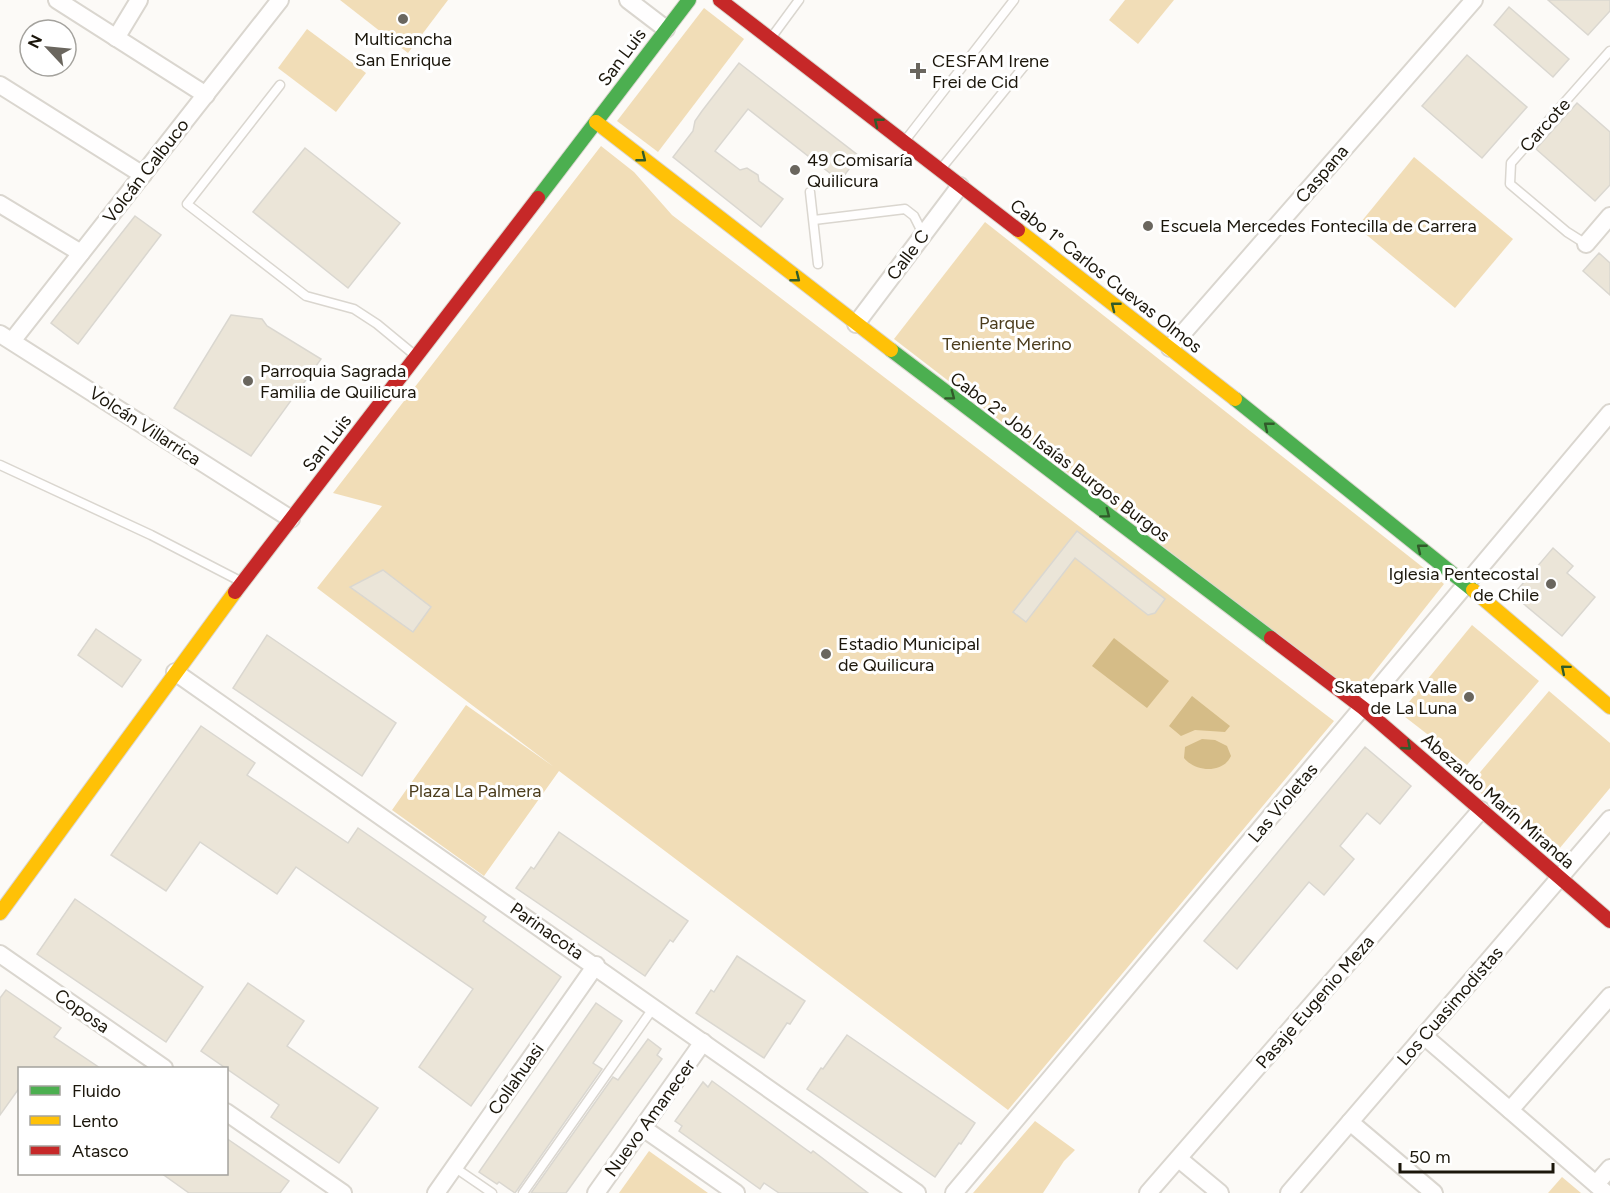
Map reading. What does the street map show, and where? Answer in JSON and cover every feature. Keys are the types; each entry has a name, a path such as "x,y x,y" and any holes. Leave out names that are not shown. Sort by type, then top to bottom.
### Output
{"street":[{"path":"57,0 206,95"},
{"path":"116,38 139,0"},
{"name":"Volcán Calbuco","path":"6,337 81,253 280,0"},
{"path":"628,0 666,29"},
{"name":"San Luis","path":"0,913 242,582 689,0"},
{"name":"Cabo 1° Carlos Cuevas Olmos","path":"720,0 1170,348 1466,584 1610,707"},
{"name":"Caspana","path":"1170,348 1474,0"},
{"path":"0,85 143,175"},
{"name":"Cabo 2° Job Isaías Burgos Burgos","path":"596,122 856,324 1363,708"},
{"name":"Calle C","path":"856,324 960,186"},
{"path":"0,204 81,253"},
{"name":"Carcote","path":"1586,244 1610,216"},
{"name":"Volcán Villarrica","path":"6,337 291,519"},
{"name":"Las Violetas","path":"954,1193 1610,413"},
{"name":"Parinacota","path":"176,672 596,965 917,1193"},
{"name":"Abezardo Marín Miranda","path":"1363,708 1610,921"},
{"name":"Pasaje Eugenio Meza","path":"1148,1193 1481,810"},
{"name":"Los Cuasimodistas","path":"1289,1193 1610,819"},
{"name":"Coposa","path":"0,954 163,1067"},
{"name":"Collahuasi","path":"436,1193 596,965"},
{"path":"1510,1110 1610,996"},
{"path":"1424,1036 1601,1188 1610,1168"},
{"name":"Nuevo Amanecer","path":"596,1193 704,1042"},
{"path":"228,1113 343,1193"},
{"path":"1350,1122 1434,1193"},
{"path":"643,1128 736,1193"},
{"path":"1179,1159 1220,1193"},
{"path":"312,1193 322,1179"}],"lane":[{"path":"770,39 799,0"},
{"path":"904,143 1014,0"},
{"name":"Carcote","path":"1586,244 1567,232 1510,184 1511,163 1610,51"},
{"path":"940,171 1025,65"},
{"path":"280,85 188,204 306,296 354,309 377,324 417,357"},
{"path":"810,192 818,264"},
{"path":"814,220 904,209 914,216 923,235"},
{"path":"0,465 151,535 242,582"},
{"path":"523,1193 655,1007"},
{"path":"454,1167 492,1193"}],"green space":[{"path":"340,0 448,0 408,53"},
{"path":"1125,0 1174,0 1138,44 1109,20"},
{"path":"704,8 744,39 658,152 617,121"},
{"path":"307,29 366,73 336,112 278,68"},
{"name":"Estadio Municipal de Quilicura","path":"601,146 634,172 672,215 1334,721 1008,1110 559,771 484,876 392,810 466,705 554,767 317,588 382,506 333,493"},
{"path":"1414,157 1513,239 1455,308 1357,227"},
{"name":"Parque Teniente Merino","path":"985,222 1444,584 1356,695 894,339"},
{"name":"Skatepark Valle de La Luna","path":"1472,625 1539,681 1467,765 1400,713"},
{"path":"1549,691 1610,743 1610,788 1554,855 1470,784"},
{"path":"1035,1121 1075,1150 1064,1161 1043,1193 973,1193"},
{"path":"649,1151 708,1193 619,1193"},
{"path":"1562,1177 1581,1193 1548,1193"}],"shaded area":[{"path":"1114,638 1169,681 1147,708 1092,666"},
{"path":"1192,696 1230,726 1225,732 1195,730 1181,736 1169,726"},
{"path":"1202,739 1215,740 1227,746 1231,756 1227,762 1222,766 1209,769 1189,763 1184,758 1185,747"}],"building":[{"path":"1548,0 1610,0 1610,11 1588,35"},
{"path":"1509,7 1569,59 1553,77 1494,25"},
{"path":"1467,55 1527,107 1482,158 1422,106"},
{"path":"739,63 859,156 840,181 748,109 715,151 740,170 747,168 758,175 759,181 783,199 761,227 673,157 693,131 695,121 702,111"},
{"path":"1577,103 1610,132 1610,185 1595,201 1536,149"},
{"path":"305,148 400,223 348,288 253,212"},
{"path":"135,216 161,235 78,344 51,323"},
{"path":"1599,253 1610,263 1610,295 1583,271"},
{"name":"Parroquia Sagrada Familia de Quilicura","path":"231,315 262,319 267,326 321,359 251,456 174,408"},
{"path":"1077,531 1165,599 1155,613 1148,615 1075,558 1026,622 1013,612"},
{"name":"Iglesia Pentecostal de Chile","path":"1553,548 1573,566 1567,573 1595,597 1562,636 1513,595"},
{"path":"383,570 431,607 413,632 350,587"},
{"path":"96,629 141,660 122,687 78,655"},
{"path":"267,635 396,723 362,776 233,688"},
{"path":"201,726 255,763 247,775 348,843 358,828 486,917 483,921 561,977 471,1106 419,1067 473,989 296,867 277,894 200,842 166,891 111,855"},
{"path":"1365,747 1411,786 1380,824 1367,813 1340,846 1354,859 1324,895 1309,882 1237,969 1204,941"},
{"path":"559,832 688,921 673,942 670,940 645,976 516,888 531,867 534,869"},
{"path":"75,899 203,987 166,1042 37,954"},
{"path":"737,956 805,1001 764,1058 696,1013 711,990 714,992"},
{"path":"248,983 304,1021 287,1046 378,1108 339,1163 271,1117 279,1105 228,1070 228,1067 224,1067 201,1051"},
{"path":"6,990 61,1028 54,1037 99,1067 18,1067 18,1090 0,1115 0,998"},
{"path":"596,1003 622,1021 593,1063 602,1069 515,1193 479,1172"},
{"path":"847,1035 975,1123 935,1177 807,1089"},
{"path":"648,1039 661,1049 657,1055 662,1059 566,1193 531,1193 613,1077 618,1080"},
{"path":"712,1081 811,1153 813,1151 868,1193 779,1193 764,1183 760,1189 679,1131 682,1126 675,1121 703,1082 708,1087"},
{"path":"228,1139 289,1181 280,1193 189,1193 164,1175 228,1175"}],"traffic: fast":[{"path":"538,198 689,0"},
{"path":"891,350 1271,638"},
{"path":"1235,399 1473,590"}],"traffic: slow":[{"path":"596,122 891,350"},
{"path":"1018,230 1235,399"},
{"path":"1473,590 1610,707"},
{"path":"0,913 235,592"}],"traffic: jam":[{"path":"720,0 1018,230"},
{"path":"235,592 538,198"},
{"path":"1271,638 1363,708 1610,921"}],"place":[{"name":"Multicancha San Enrique","path":"403,19"},
{"name":"CESFAM Irene Frei de Cid","path":"918,71"},
{"name":"49 Comisaría Quilicura","path":"795,170"},
{"name":"Escuela Mercedes Fontecilla de Carrera","path":"1148,226"},
{"name":"Parroquia Sagrada Familia de Quilicura","path":"248,381"},
{"name":"Iglesia Pentecostal de Chile","path":"1551,584"},
{"name":"Estadio Municipal de Quilicura","path":"826,654"},
{"name":"Skatepark Valle de La Luna","path":"1469,697"}],"park label":[{"name":"Plaza La Palmera","path":"475,791"}]}
